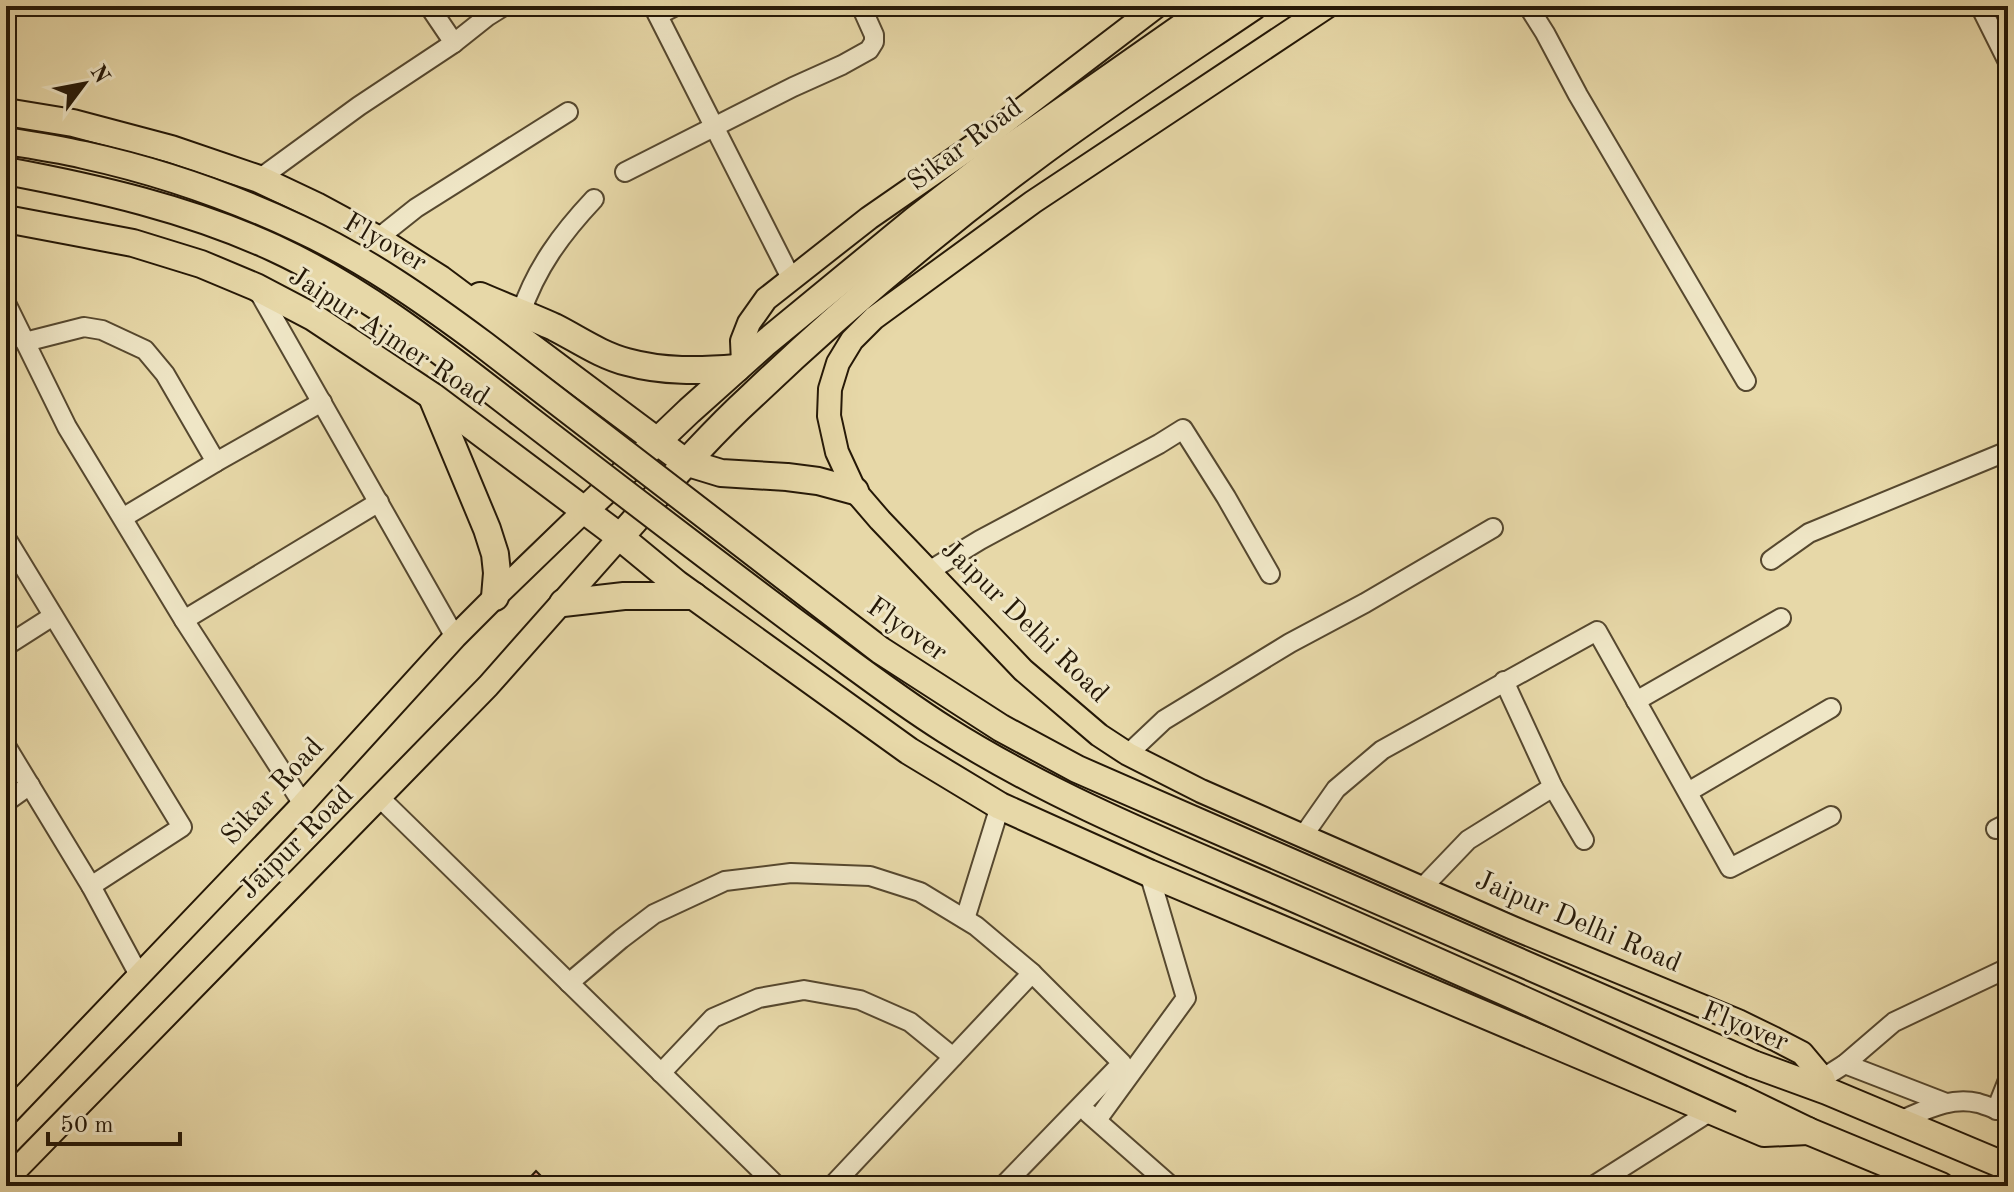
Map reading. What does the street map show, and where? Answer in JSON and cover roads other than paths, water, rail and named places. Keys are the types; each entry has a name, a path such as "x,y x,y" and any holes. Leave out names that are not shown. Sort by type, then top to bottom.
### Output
{"highway":[{"name":"Sikar Road","path":"584,511 764,344 916,219 995,158 1212,6"},
{"path":"620,537 685,462 751,396 940,231 1035,157 1254,6"},
{"path":"6,112 73,123 171,149 259,179 316,206 377,239 440,279 685,462 721,473 818,481 855,491"},
{"name":"Flyover","path":"6,141 84,155 154,173 231,199 299,228 365,263 426,302 484,345 880,650 1001,728 1077,769 1753,1064 1825,1085"},
{"path":"6,171 78,185 196,217 274,248 344,286 422,336 872,679 945,730 1007,766 1142,832 1477,978 1808,1131 1941,1186"},
{"name":"Jaipur Ajmer Road","path":"6,219 133,243 201,264 256,287 313,317 432,396 694,596 909,751 1000,806 1149,873 1764,1133 1808,1131"},
{"path":"440,279 556,328 623,362 682,371 740,366"},
{"path":"432,396 495,554 495,597"},
{"path":"563,603 624,596 694,596"},
{"name":"Jaipur Delhi Road","path":"1825,1085 1899,1121 2008,1167"}],"main road":[{"path":"740,366 742,341 749,323 766,299 869,218 983,139 1157,6"},
{"name":"Jaipur Delhi Road","path":"1328,6 1033,202 874,318 852,340 838,363 830,389 829,416 837,452 855,491 1023,670 1099,735 1128,754 1201,791 1513,928 1738,1021 1802,1053 1825,1085"},
{"name":"Sikar Road","path":"6,1115 303,804 455,637 584,511"},
{"name":"Jaipur Road","path":"6,1180 488,686 620,537"}],"street":[{"path":"429,6 454,43"},
{"path":"259,179 504,6"},
{"path":"676,6 656,11 791,278"},
{"path":"625,172 869,50 874,35 861,6"},
{"path":"1528,6 1746,381"},
{"path":"1980,6 2008,62"},
{"path":"377,239 416,208 568,112"},
{"path":"521,313 529,290 551,251 570,224 594,199"},
{"path":"256,287 455,637"},
{"path":"6,303 67,427 184,620 303,804"},
{"path":"25,342 84,327 102,330 145,350 165,374 216,462"},
{"path":"124,517 322,402"},
{"path":"929,571 1183,429 1270,574"},
{"path":"1771,560 1809,533 2008,451"},
{"path":"184,620 379,502"},
{"path":"1128,754 1164,720 1290,643 1493,528"},
{"path":"6,538 182,827 91,886"},
{"path":"6,646 53,616"},
{"path":"1636,701 1781,618"},
{"path":"1303,836 1336,789 1382,750 1597,631 1730,868 1831,816"},
{"path":"1504,681 1553,787 1584,840"},
{"path":"1688,792 1831,708"},
{"path":"6,746 91,886 139,975"},
{"path":"6,802 30,785"},
{"path":"1422,888 1468,840 1553,787"},
{"path":"380,798 777,1186"},
{"path":"965,919 1000,806"},
{"path":"569,983 654,914 725,881 791,873 870,876 920,892 976,926 1032,973 1122,1063 1003,1186"},
{"path":"1097,1120 1186,998 1149,873"},
{"path":"1825,1085 1894,1022 2008,968"},
{"path":"832,1186 1032,973"},
{"path":"661,1073 713,1018 759,998 804,990 860,1000 910,1022 953,1057"},
{"path":"1845,1064 1946,1103"},
{"path":"1899,1121 1946,1103 1975,1102 2002,1112 2008,1080"},
{"path":"1080,1106 1171,1186"},
{"path":"1593,1186 1711,1111"}]}
